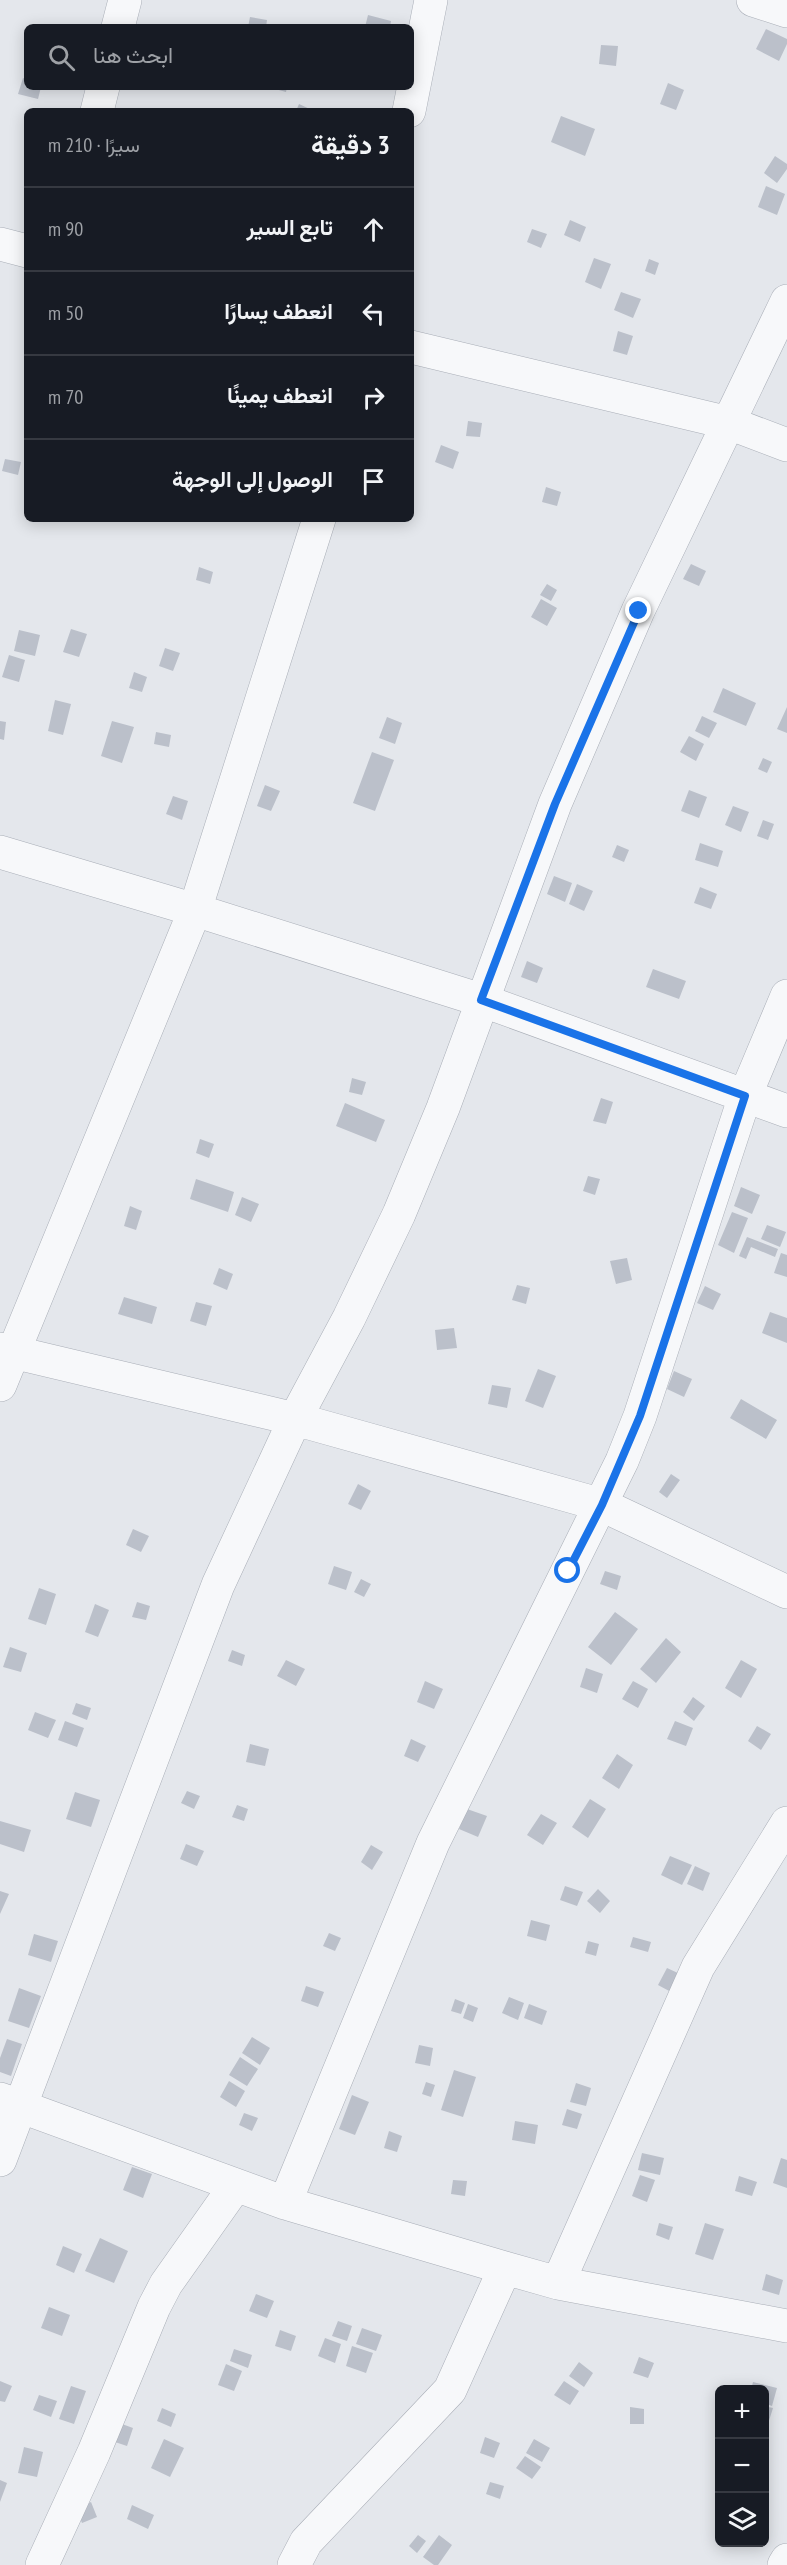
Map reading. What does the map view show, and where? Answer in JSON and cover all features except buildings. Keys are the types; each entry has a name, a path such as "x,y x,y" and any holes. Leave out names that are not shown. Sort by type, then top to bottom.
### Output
{"street":[{"path":"119,24 125,0"},
{"path":"414,86 431,0"},
{"path":"753,0 787,11"},
{"path":"98,108 102,90"},
{"path":"410,108 413,90"},
{"path":"0,244 24,249"},
{"path":"0,2160 10,2102 218,1585 296,1419 349,1318 399,1214 443,1108 555,804 639,611 787,301"},
{"path":"414,348 729,423 787,445"},
{"path":"0,1385 7,1351 195,910 318,522"},
{"path":"0,852 195,910 481,1000 787,1111"},
{"path":"285,2203 433,1843 602,1505 640,1416 745,1096 787,996"},
{"path":"7,1351 296,1419 602,1505 787,1592"},
{"path":"558,2283 698,1967 787,1823"},
{"path":"10,2102 285,2203 505,2268 558,2283 787,2326"},
{"path":"42,2565 94,2452 154,2307 166,2284 236,2185"},
{"path":"294,2565 306,2542 450,2390 505,2268"},
{"path":"784,2565 787,2560"}],"route":[{"path":"568,1571 602,1505 640,1416 745,1096 481,1000 555,804 639,611"}]}
